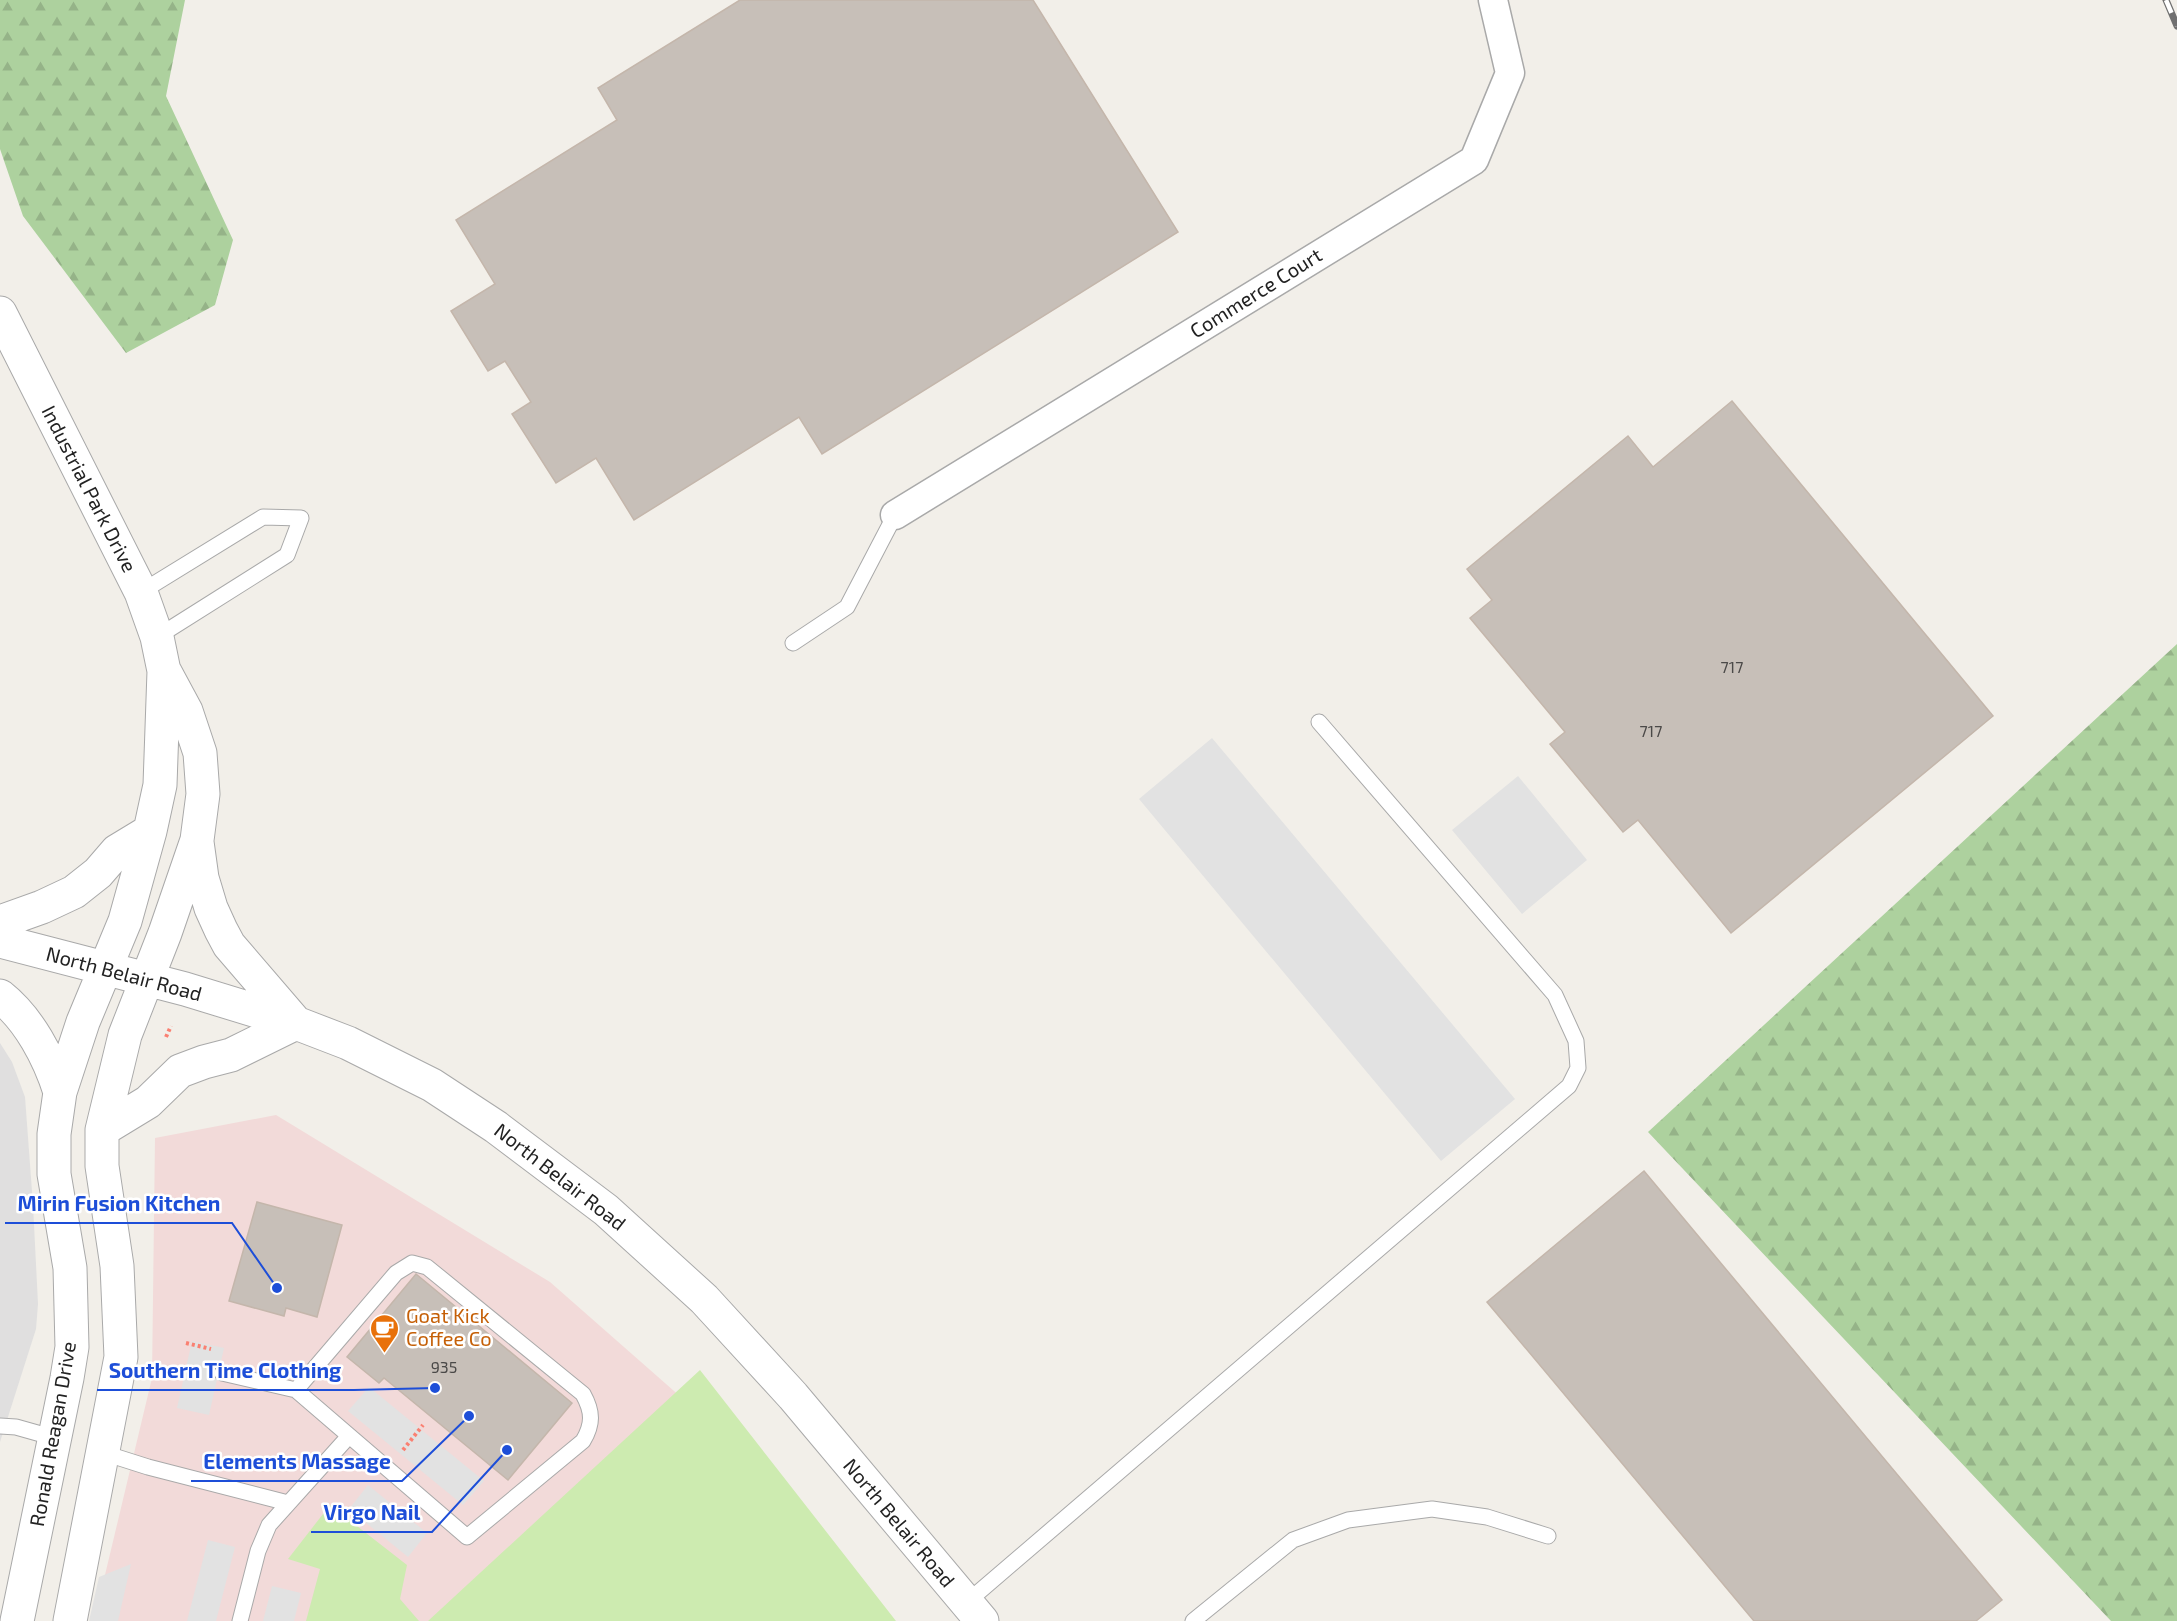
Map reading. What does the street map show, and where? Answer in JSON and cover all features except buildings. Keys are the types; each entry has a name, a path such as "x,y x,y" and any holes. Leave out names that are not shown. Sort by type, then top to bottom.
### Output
{"street":[{"name":"Commerce Court","path":"895,515 1473,160 1510,73 1493,0"},
{"name":"Industrial Park Drive","path":"0,313 141,592 165,671 186,711 200,753 203,794 197,840 147,979"},
{"name":"Industrial Park Drive","path":"105,968 125,921 160,785 165,671"},
{"path":"0,922 42,907 74,892 98,873 117,851 150,831"},
{"path":"102,1130 148,1102 180,1071 231,1055 296,1023 229,945 211,908 202,878 197,840"},
{"name":"North Belair Road","path":"0,941 147,979 296,1023 348,1043 432,1085 496,1127 606,1210 704,1299 769,1370 974,1612"},
{"name":"Ronald Reagan Drive","path":"17,1621 72,1347 70,1268 54,1174 54,1134 60,1092 71,1054 105,968"},
{"path":"70,1621 121,1357 117,1266 102,1166 102,1130 125,1035 147,979"},
{"path":"0,996 13,1006 30,1028 56,1079 60,1092"},
{"path":"55,1438 104,1452"}],"lane":[{"path":"793,643 847,607 895,515"},
{"path":"141,592 263,516 301,518 287,555 156,637"},
{"path":"974,1612 1569,1086 1578,1068 1576,1041 1555,995 1319,722"},
{"path":"222,1373 296,1390 467,1537 584,1441 590,1429 592,1417 583,1394 427,1267 412,1263 396,1273 296,1390"},
{"path":"0,1426 16,1427 55,1438"},
{"path":"240,1621 258,1551 269,1525 349,1436"},
{"path":"104,1452 148,1467 288,1503"},
{"path":"1192,1621 1293,1540 1348,1520 1432,1509 1486,1517 1548,1536"}],"path":[{"path":"186,1344 220,1351"},
{"path":"402,1452 423,1425"}],"shaded area":[{"path":"1212,738 1515,1099 1441,1161 1139,799"},
{"path":"1518,776 1587,860 1522,914 1452,830"},
{"path":"0,1043 12,1062 25,1097 38,1304 36,1329 0,1442"},
{"path":"276,1115 550,1282 707,1420 872,1621 94,1621 152,1378 155,1138"},
{"path":"192,1341 224,1348 209,1415 177,1408"},
{"path":"369,1387 484,1481 463,1505 348,1411"},
{"path":"368,1485 427,1533 408,1557 349,1509"},
{"path":"208,1540 235,1547 216,1621 187,1621"},
{"path":"131,1564 118,1621 89,1621 99,1577"},
{"path":"272,1586 301,1593 294,1621 263,1621"}],"green space":[{"path":"0,0 185,0 166,96 233,240 215,305 126,353 23,216 0,149"},
{"path":"2177,644 2177,1621 2111,1621 1648,1132"},
{"path":"700,1370 896,1621 428,1621"},
{"path":"330,1505 407,1565 400,1599 419,1621 306,1621 320,1569 288,1559"}],"railway":[{"path":"2166,0 2177,26"}],"place":[{"name":"Mirin Fusion Kitchen","path":"277,1288"},
{"name":"Goat Kick Coffee Co","path":"385,1354"},
{"name":"Southern Time Clothing","path":"435,1388"},
{"name":"Elements Massage","path":"469,1416"},
{"name":"Virgo Nail","path":"507,1450"}]}
